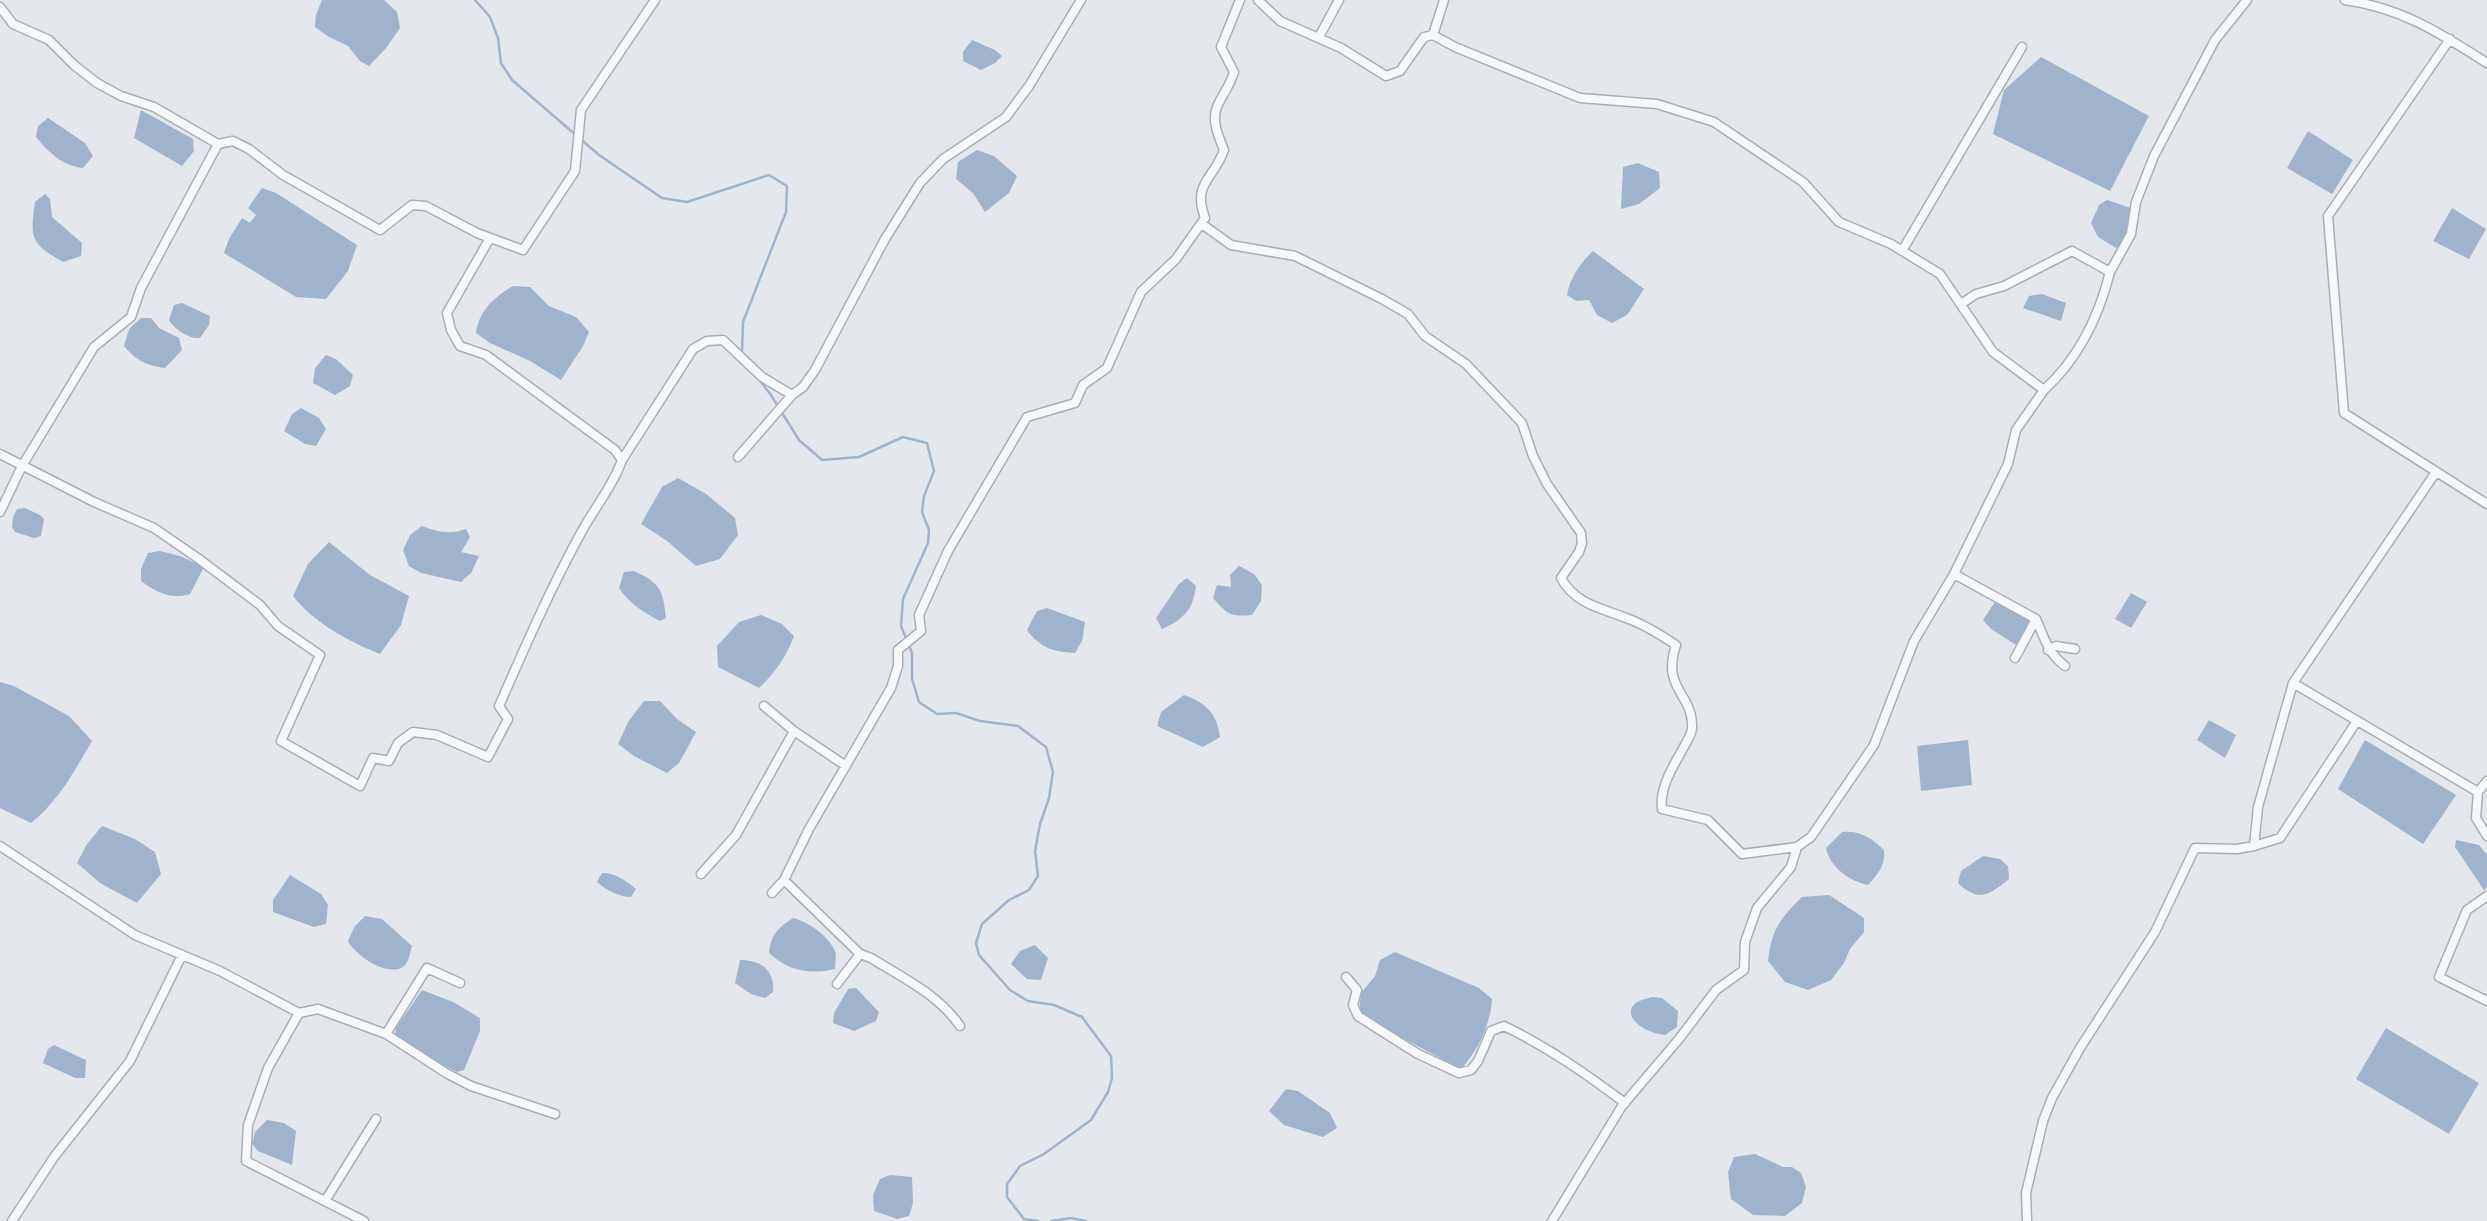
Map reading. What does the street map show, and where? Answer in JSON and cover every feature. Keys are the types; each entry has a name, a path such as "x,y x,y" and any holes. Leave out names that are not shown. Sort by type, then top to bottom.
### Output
{"street":[{"path":"0,7 13,24 49,40 97,83 121,96 154,107 218,144 233,141 249,149 283,175 380,230 412,205 426,206 490,238 523,250 575,171 581,110 654,0"},
{"path":"738,457 816,370 885,239 920,183 943,159 1006,117 1029,86 1081,0"},
{"path":"772,893 783,880 809,829 891,688 898,666 898,650 921,631 919,615 948,551 1027,417 1075,403 1083,385 1107,368 1140,292 1176,259 1202,224 1205,218 1199,203 1205,180 1219,165 1224,150 1216,128 1216,109 1230,86 1234,72 1221,47 1240,0"},
{"path":"1258,0 1280,21 1320,37 1386,76 1400,71 1424,37 1433,35 1455,47 1580,98 1657,104 1714,122 1803,182 1839,222 1902,251 1940,274 1993,352 2044,390"},
{"path":"1320,37 1339,0"},
{"path":"1433,35 1444,0"},
{"path":"1202,224 1231,245 1295,256 1382,299 1408,314 1425,336 1466,364 1522,423 1533,456 1547,484 1581,533 1579,552 1562,575 1567,588 1587,603 1627,618 1676,645 1670,668 1676,687 1690,712 1692,730 1660,795 1662,810 1707,820 1742,853 1797,847 1811,837 1874,745 1914,641 1954,574 2008,464 2016,430 2083,341 2103,300 2110,272 2131,234 2136,202 2154,156 2216,40 2247,0"},
{"path":"2345,0 2401,13 2434,29 2487,63"},
{"path":"2450,39 2328,216 2344,413 2487,504"},
{"path":"1902,251 2022,47"},
{"path":"0,512 22,466 94,346 131,317 141,288 218,144"},
{"path":"490,238 447,313 451,330 460,346 486,355 615,450 622,460"},
{"path":"1961,304 1976,294 2004,286 2072,251 2110,272"},
{"path":"0,454 154,528 249,597 278,626 320,655 281,741 360,786 373,758 389,761 398,743 413,732 437,735 488,757 508,719 499,706 537,620 576,542 618,472 622,460 693,349 707,341 723,340 762,377 792,395"},
{"path":"2254,846 2259,807 2293,683 2436,472"},
{"path":"1954,574 2036,620 2048,650 2065,666"},
{"path":"2015,658 2036,620"},
{"path":"2048,650 2056,646 2075,649"},
{"path":"2293,683 2478,792"},
{"path":"764,706 794,731 846,766"},
{"path":"2027,1221 2026,1193 2043,1121 2052,1098 2080,1048 2155,932 2195,848 2237,849 2280,838 2357,721"},
{"path":"701,874 736,835 794,731"},
{"path":"2487,781 2478,792 2476,818 2487,836"},
{"path":"0,846 135,935 220,971 299,1013 318,1009 386,1034 463,1082 555,1114"},
{"path":"1552,1221 1625,1103 1679,1040 1716,990 1744,970 1745,942 1757,908 1791,867 1797,847"},
{"path":"783,880 860,954 936,998 950,1011 960,1026"},
{"path":"2487,896 2467,910 2439,977 2487,1002"},
{"path":"837,984 860,954"},
{"path":"12,1221 54,1157 103,1099 130,1061 182,955"},
{"path":"386,1034 426,968 460,983"},
{"path":"1346,977 1357,990 1353,1005 1358,1016 1418,1054 1449,1069 1459,1073 1471,1070 1478,1061 1491,1031 1504,1026 1577,1067 1625,1103"},
{"path":"299,1013 268,1068 248,1125 246,1161 364,1221"},
{"path":"325,1201 376,1119"}],"water":[{"path":"322,0 384,0 397,12 400,28 369,66 360,61 348,46 315,27"},
{"path":"972,40 1002,56 981,70 963,61 963,52"},
{"path":"2041,57 2149,116 2110,191 1993,134 2004,90"},
{"path":"141,110 193,139 194,151 182,166 134,138"},
{"path":"48,118 85,143 93,156 83,168 56,157 36,137 38,126"},
{"path":"2308,131 2353,160 2332,194 2287,168"},
{"path":"977,150 994,156 1017,176 1009,193 985,212 973,193 956,179 958,162"},
{"path":"1638,163 1659,172 1660,188 1639,204 1621,209 1623,167"},
{"path":"262,188 276,193 357,245 348,271 326,299 296,297 224,253 242,218 250,223 256,215 248,208"},
{"path":"45,194 50,199 52,217 82,243 81,256 63,262 38,244 33,232 35,202"},
{"path":"2107,200 2131,208 2124,242 2116,248 2098,237 2091,223 2099,205"},
{"path":"2452,208 2486,229 2469,259 2433,241"},
{"path":"1593,251 1644,289 1627,315 1612,323 1597,315 1589,300 1576,301 1567,295 1576,271"},
{"path":"513,286 530,287 549,306 576,317 589,332 561,380 476,333 480,318 489,305"},
{"path":"2042,294 2066,303 2061,321 2023,308 2029,296"},
{"path":"182,303 210,316 209,325 200,338 182,333 169,320 174,305"},
{"path":"141,318 151,318 159,328 179,338 182,350 165,368 142,362 124,346 129,329"},
{"path":"326,355 336,359 353,375 350,386 335,395 313,383 315,368"},
{"path":"301,408 319,418 326,429 316,446 305,444 284,431 292,414"},
{"path":"678,478 706,494 735,518 738,535 720,559 696,566 667,541 641,524 662,487"},
{"path":"25,508 44,519 41,536 34,538 15,532 12,527 17,509"},
{"path":"422,526 444,532 466,529 470,537 461,552 479,556 471,573 461,582 421,573 409,566 403,550 410,535"},
{"path":"329,542 370,575 409,596 401,625 380,654 332,630 311,615 293,596 308,564"},
{"path":"160,551 180,556 204,567 190,594 164,594 141,581 141,569 148,553"},
{"path":"1239,566 1254,574 1262,585 1261,601 1252,615 1230,613 1213,598 1217,585 1231,587 1230,575"},
{"path":"634,571 650,579 659,588 666,618 660,621 642,611 619,588 624,572"},
{"path":"1187,578 1196,586 1190,608 1182,617 1162,629 1156,618 1179,584"},
{"path":"2131,593 2147,602 2131,628 2115,619"},
{"path":"1995,602 2030,621 2016,645 1991,629 1983,620"},
{"path":"1047,608 1085,622 1082,641 1075,653 1048,648 1027,630 1037,611"},
{"path":"761,615 782,624 794,636 780,664 759,688 718,667 717,646 739,622"},
{"path":"0,682 14,686 69,716 92,741 58,795 31,823 0,808"},
{"path":"1184,695 1204,705 1216,721 1220,737 1203,747 1157,726 1161,712"},
{"path":"644,701 660,701 677,719 696,732 679,763 667,773 634,756 618,744 628,722"},
{"path":"2209,720 2236,735 2225,758 2197,740"},
{"path":"1968,740 1972,785 1921,791 1917,746"},
{"path":"2365,740 2456,795 2423,844 2338,789"},
{"path":"102,826 135,839 155,852 161,874 137,903 100,883 77,863 87,844"},
{"path":"1842,832 1865,836 1884,850 1880,869 1868,885 1841,872 1828,855 1826,848"},
{"path":"2456,840 2479,845 2487,855 2487,887 2484,890 2455,847"},
{"path":"1983,856 2000,859 2008,866 2009,879 1990,893 1978,895 1958,883 1961,871"},
{"path":"602,873 612,874 636,889 631,897 617,894 597,882"},
{"path":"290,875 321,894 328,905 326,924 314,927 273,912 273,900"},
{"path":"1829,895 1864,918 1864,932 1831,980 1808,990 1785,982 1768,961 1778,926 1802,897"},
{"path":"365,916 382,919 412,946 403,967 380,967 352,947 348,941 355,926"},
{"path":"793,918 811,926 828,940 836,953 835,969 817,972 800,970 784,964 769,953 776,932"},
{"path":"1035,945 1048,958 1041,980 1027,979 1011,964 1020,951"},
{"path":"1395,952 1479,988 1492,999 1482,1037 1461,1069 1372,1022 1359,1012 1361,993 1375,976 1380,960"},
{"path":"740,960 748,960 765,968 772,978 773,992 765,998 751,994 735,983"},
{"path":"856,988 879,1012 876,1021 854,1031 833,1023 834,1013 848,989"},
{"path":"422,990 453,1002 480,1018 480,1031 464,1070 457,1072 402,1044 395,1036 396,1028"},
{"path":"1653,997 1662,998 1678,1011 1677,1027 1665,1035 1645,1029 1632,1017 1633,1005"},
{"path":"2386,1028 2479,1083 2449,1134 2356,1079"},
{"path":"54,1045 86,1060 85,1078 75,1078 43,1063 48,1049"},
{"path":"1286,1089 1298,1091 1330,1113 1337,1128 1323,1137 1284,1125 1269,1111"},
{"path":"267,1120 284,1123 296,1131 292,1165 258,1151 252,1144 255,1132"},
{"path":"1755,1154 1783,1167 1792,1167 1801,1173 1806,1187 1802,1203 1785,1216 1753,1215 1731,1199 1728,1172 1734,1157"},
{"path":"890,1175 912,1177 913,1203 909,1216 897,1219 874,1211 873,1195 880,1179"}],"waterway":[{"path":"475,0 490,17 498,38 501,63 512,80 599,155 662,198 687,202 769,175 787,186 786,212 743,322 742,353"},
{"path":"758,378 799,440 822,460 859,457 903,437 927,443 934,471 924,496 922,512 929,530 928,543 903,599 901,626 912,653 912,679 919,702 937,714 956,713 980,721 1018,726 1046,747 1053,772 1035,851 1038,876 1029,890 1009,900 982,924 976,943 979,955 1010,990 1028,1001 1054,1005 1082,1017 1111,1056 1112,1078 1108,1092 1091,1120 1044,1154 1020,1166 1007,1184 1007,1197 1024,1219 1038,1221"},
{"path":"1051,1221 1071,1218 1086,1221"}]}
